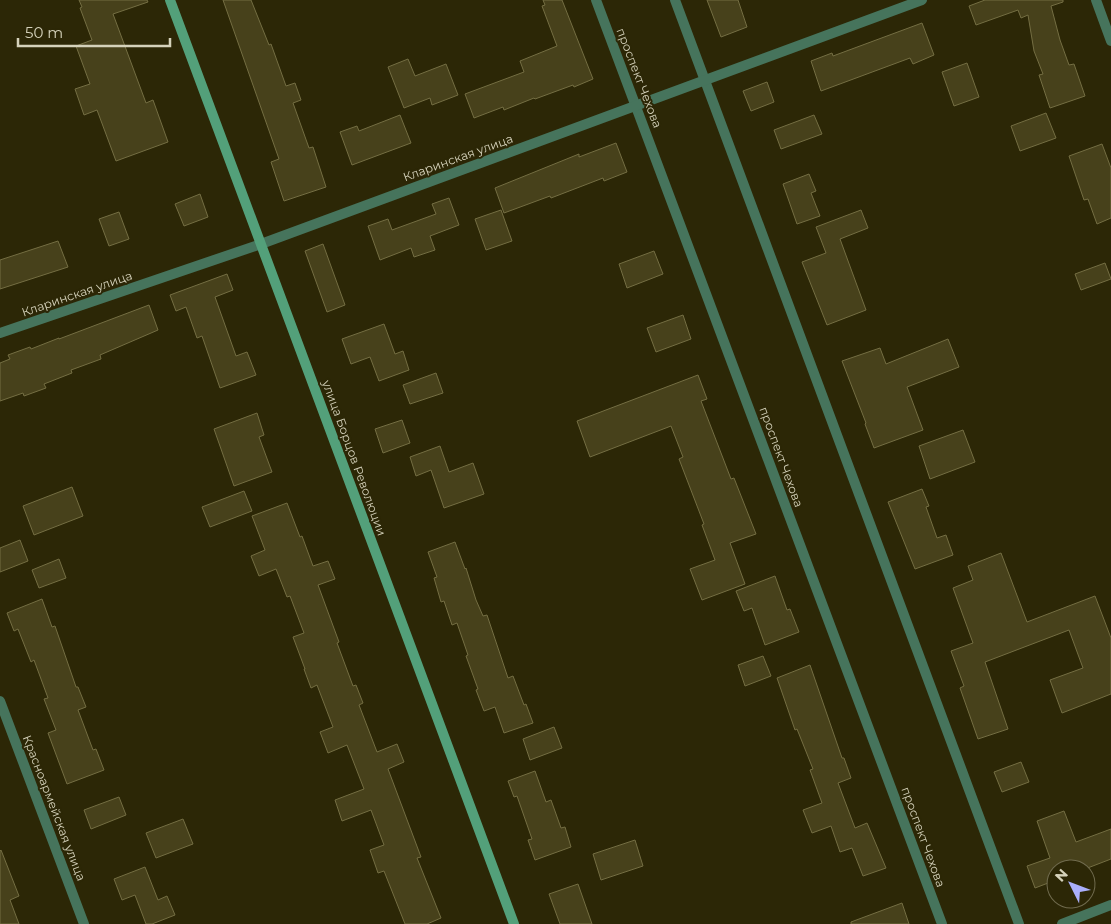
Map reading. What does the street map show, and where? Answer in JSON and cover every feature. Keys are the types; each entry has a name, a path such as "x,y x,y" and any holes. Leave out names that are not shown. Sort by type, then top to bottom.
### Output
{"main road":[{"name":"улица Борцов Революции","path":"170,0 514,924"}],"street":[{"name":"проспект Чехова","path":"596,0 942,924"},
{"path":"675,0 1019,924"},
{"name":"Кларинская улица","path":"0,333 261,244 922,0"},
{"path":"1096,0 1111,41"},
{"name":"Красноармейская улица","path":"0,701 84,924"},
{"path":"1062,924 1111,905"}],"building":[{"path":"79,0 147,0 148,2 113,14 146,103 153,100 168,142 116,161 97,110 84,115 75,89 90,84 76,46 92,40 80,8 82,7"},
{"path":"223,0 251,0 269,45 271,44 286,86 295,83 301,100 293,103 309,148 313,147 326,187 284,201 271,162 279,159"},
{"path":"543,0 562,0 593,79 504,110 503,107 474,118 465,94 524,72 520,61 557,46 542,6 545,5"},
{"path":"707,0 738,0 747,27 721,37"},
{"path":"985,0 1063,0 1063,2 1051,6 1069,65 1074,64 1085,96 1050,108 1039,75 1043,74 1034,51 1028,15 1021,18 1018,10 976,25 969,6"},
{"path":"922,23 934,55 913,64 910,58 821,91 811,61 832,53 833,56"},
{"path":"408,59 415,76 446,64 458,95 432,105 430,98 404,108 388,67"},
{"path":"967,63 979,97 954,106 942,72"},
{"path":"767,82 774,102 751,111 743,91"},
{"path":"1046,113 1056,138 1020,151 1011,126"},
{"path":"400,115 411,143 352,165 340,132 357,126 359,131"},
{"path":"814,115 822,134 781,149 774,130"},
{"path":"616,143 627,172 604,181 603,178 551,198 550,196 504,213 495,188 579,154 579,157"},
{"path":"1102,144 1111,168 1111,218 1097,224 1088,199 1084,200 1069,156"},
{"path":"809,174 816,191 811,193 820,216 797,224 783,184"},
{"path":"200,194 208,217 184,226 175,204"},
{"path":"449,198 459,225 430,236 435,250 414,257 411,248 380,260 368,226 388,219 392,230 436,214 432,204"},
{"path":"501,210 512,241 486,250 475,219"},
{"path":"861,210 868,228 840,239 866,310 827,325 802,262 826,253 816,227"},
{"path":"119,212 129,239 109,246 99,219"},
{"path":"58,241 68,267 0,289 0,260"},
{"path":"323,244 345,305 327,312 305,251"},
{"path":"654,251 663,274 627,288 619,264"},
{"path":"1105,263 1111,279 1081,290 1075,274"},
{"path":"227,274 233,290 215,297 236,356 247,352 256,375 220,388 202,336 197,338 186,307 176,311 170,295"},
{"path":"149,305 158,330 100,355 101,359 71,370 72,373 44,384 46,388 24,396 23,393 0,401 0,363 10,359 8,355 30,347 31,349"},
{"path":"683,315 691,339 656,352 647,328"},
{"path":"384,324 395,354 403,351 409,370 379,381 370,357 351,364 342,339"},
{"path":"948,339 959,367 907,387 923,430 874,448 842,361 880,348 886,364"},
{"path":"436,373 443,393 410,404 403,385"},
{"path":"698,375 707,399 701,401 731,479 734,478 756,534 730,543 745,584 702,600 690,569 715,560 702,525 704,524 679,459 683,457 671,426 590,457 577,421"},
{"path":"257,413 264,435 259,437 272,472 234,486 214,429"},
{"path":"402,420 410,443 383,453 375,429"},
{"path":"963,430 975,462 930,479 919,446"},
{"path":"440,446 449,472 473,463 484,494 444,508 431,470 416,476 410,457"},
{"path":"72,487 83,516 34,535 23,506"},
{"path":"922,489 929,506 926,507 937,538 946,535 953,555 915,569 888,502"},
{"path":"244,491 252,511 210,527 202,507"},
{"path":"287,503 313,566 328,561 335,579 318,585 353,686 356,685 363,703 359,705 377,752 397,744 404,762 388,769 421,857 417,858 441,918 427,924 405,924 384,871 378,873 370,850 384,845 371,810 342,821 335,800 364,789 347,745 328,753 320,732 333,727 317,685 311,688 293,637 304,633 290,596 287,597 276,569 259,576 251,556 265,550 252,516"},
{"path":"20,540 28,561 0,572 0,548"},
{"path":"455,542 483,616 487,615 508,678 513,676 533,723 504,733 495,707 484,711 457,623 452,625 444,601 441,602 434,578 437,577 428,552"},
{"path":"1001,553 1027,622 1095,596 1111,638 1111,694 1062,713 1050,680 1083,668 1069,630 985,662 1008,729 978,739 960,688 964,686 951,651 973,643 953,588 973,580 968,566"},
{"path":"59,559 66,578 39,588 32,570"},
{"path":"775,576 787,610 790,609 799,632 765,645 752,608 744,611 736,591"},
{"path":"42,599 52,627 55,626 76,687 78,687 86,707 78,710 93,750 96,749 104,770 67,784 48,733 56,730 44,699 48,698 34,660 31,662 18,629 14,631 7,613"},
{"path":"763,656 771,676 745,686 738,665"},
{"path":"810,665 842,758 844,758 851,778 838,783 855,828 867,823 886,868 863,876 852,848 840,852 831,826 812,833 803,810 822,803 810,770 813,769 797,729 795,730 777,678"},
{"path":"554,727 562,748 530,760 523,739"},
{"path":"1021,762 1029,782 1002,792 994,772"},
{"path":"535,771 546,802 551,800 561,828 565,827 571,847 535,860 528,840 532,839 517,796 514,797 508,781"},
{"path":"119,797 126,815 91,829 84,810"},
{"path":"1064,811 1076,842 1111,829 1111,859 1096,865 1096,859 1047,859 1050,858 1037,821"},
{"path":"183,819 193,844 156,858 146,833"},
{"path":"635,840 643,866 601,880 593,854"},
{"path":"1,850 19,896 10,900 19,924 0,924"},
{"path":"1046,859 1046,884 1035,888 1027,866"},
{"path":"145,867 158,900 167,896 175,915 152,924 146,924 135,895 122,900 114,879"},
{"path":"578,884 592,924 560,924 549,894"},
{"path":"902,903 909,924 851,924 851,922"}]}
